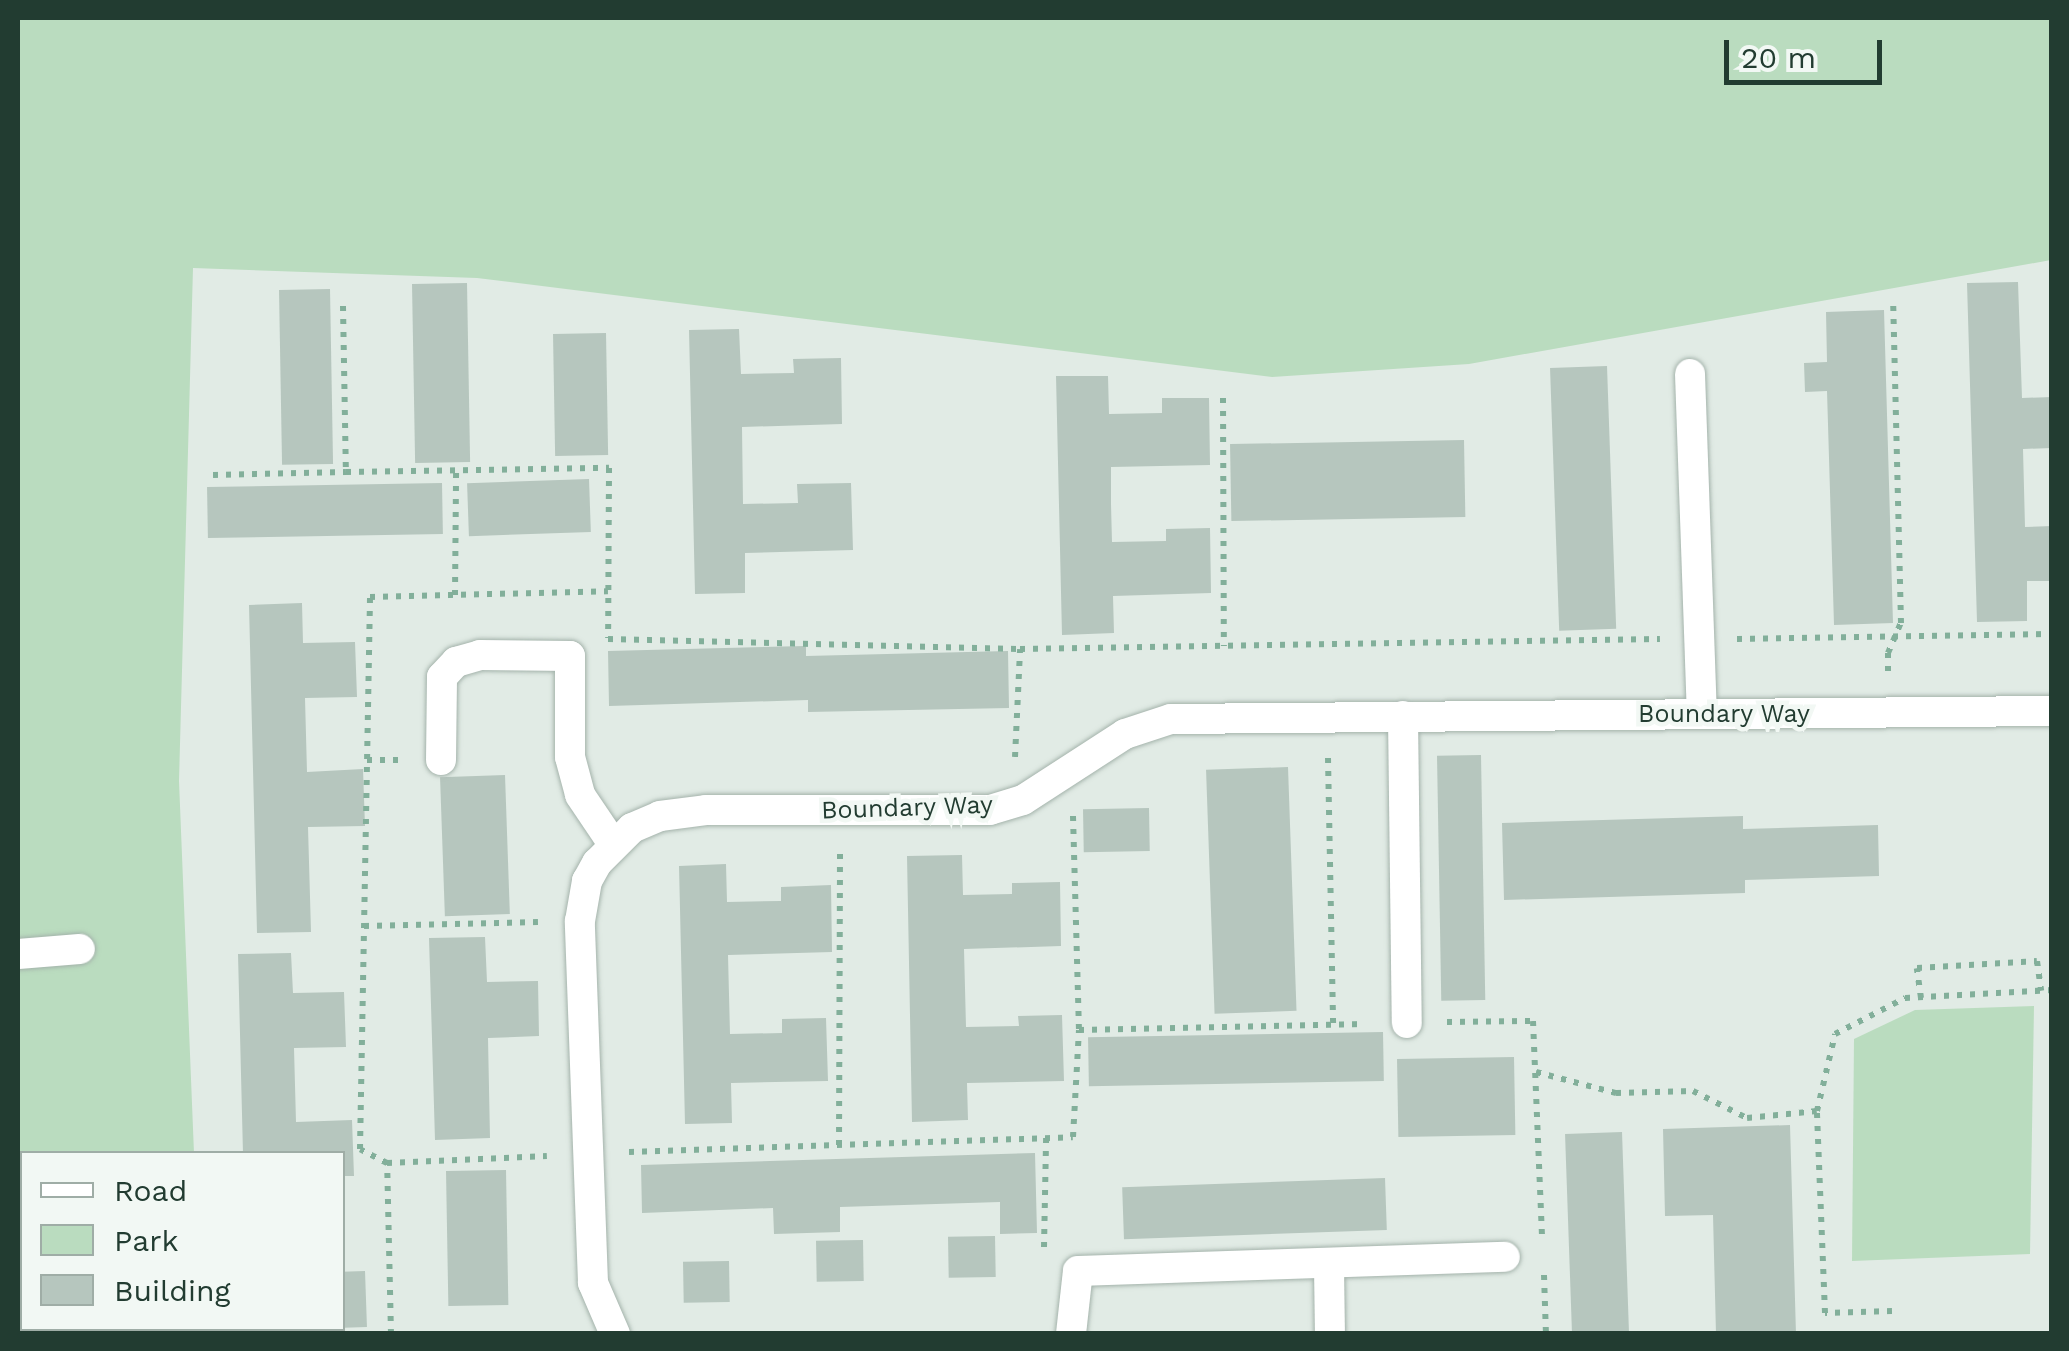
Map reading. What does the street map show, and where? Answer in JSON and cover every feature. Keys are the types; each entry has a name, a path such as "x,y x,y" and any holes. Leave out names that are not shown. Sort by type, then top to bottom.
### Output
{"street":[{"path":"1690,374 1702,714"},
{"path":"441,760 442,677 456,662 480,655 570,656 570,757 580,795 613,844"},
{"name":"Boundary Way","path":"615,1334 593,1283 592,1154 580,921 587,881 613,844 632,828 660,816 706,810 990,810 1013,803 1125,734 1171,718 2052,711"},
{"path":"1403,716 1406,1023"},
{"path":"18,954 80,949"},
{"path":"1071,1334 1078,1271 1505,1258"},
{"path":"1329,1266 1330,1334"}],"path":[{"path":"1888,712 1888,653 1901,623 1893,305"},
{"path":"343,306 346,472"},
{"path":"1223,398 1224,646"},
{"path":"213,475 609,468 608,639"},
{"path":"455,595 456,470"},
{"path":"608,591 370,597 360,1149 387,1162 1073,1137 1079,1030 1071,770"},
{"path":"570,656 608,639 1020,650 2052,634"},
{"path":"1013,803 1020,650"},
{"path":"1333,1024 1326,758 1404,757"},
{"path":"840,810 840,1145"},
{"path":"364,926 580,921"},
{"path":"1920,998 1918,968 2038,961 2042,991"},
{"path":"1892,1311 1825,1313 1817,1111 1835,1034 1905,998 2052,990"},
{"path":"1079,1030 1533,1021 1542,1240"},
{"path":"1536,1072 1616,1092 1692,1091 1747,1118 1817,1111"},
{"path":"1046,1138 1043,1276 1078,1271"},
{"path":"387,1162 391,1334"},
{"path":"1543,1259 1546,1334"}],"green space":[{"path":"18,18 2051,18 2051,260 1469,364 1272,377 477,278 193,268 179,781 194,1151 20,1151 20,1331 201,1333 18,1333"},
{"path":"2034,1006 2030,1254 1852,1261 1854,1039 1915,1010"}],"building":[{"path":"2018,282 2022,398 2052,397 2052,448 2023,449 2025,527 2052,526 2052,581 2027,581 2027,621 1977,622 1967,283"},
{"path":"467,283 470,462 415,463 412,284"},
{"path":"330,289 333,464 282,465 279,290"},
{"path":"1884,310 1893,623 1834,625 1827,391 1805,392 1804,363 1827,362 1826,312"},
{"path":"739,329 741,374 794,373 793,359 841,358 842,424 742,427 743,504 798,503 797,484 851,483 853,550 745,553 745,593 695,594 689,330"},
{"path":"606,333 608,455 555,456 553,334"},
{"path":"1607,366 1616,629 1559,631 1550,368"},
{"path":"1056,376 1108,376 1109,414 1162,413 1162,398 1209,398 1210,465 1111,467 1111,504 1112,542 1166,541 1166,529 1210,528 1211,593 1113,596 1114,633 1062,635"},
{"path":"1464,440 1465,517 1231,521 1230,444"},
{"path":"589,479 591,532 469,536 467,483"},
{"path":"442,483 443,534 208,538 207,487"},
{"path":"302,603 303,643 355,642 357,697 305,698 307,772 363,769 365,826 308,827 311,932 257,933 249,605"},
{"path":"806,646 806,656 1008,651 1009,708 808,712 808,700 609,706 608,651"},
{"path":"1481,755 1485,1000 1441,1001 1437,756"},
{"path":"1288,767 1297,1011 1215,1014 1206,770"},
{"path":"505,775 510,914 445,916 440,777"},
{"path":"1149,808 1150,851 1084,852 1083,809"},
{"path":"1743,816 1743,829 1878,825 1879,876 1745,880 1745,893 1504,900 1502,823"},
{"path":"962,855 963,895 1012,894 1012,883 1060,882 1061,946 964,949 966,1027 1019,1026 1018,1016 1062,1015 1064,1081 967,1083 968,1120 912,1122 907,856"},
{"path":"726,864 727,902 781,901 781,887 831,885 832,952 728,955 730,1034 782,1033 782,1019 826,1018 828,1081 731,1083 732,1123 685,1124 679,866"},
{"path":"485,937 487,982 538,981 539,1036 488,1038 490,1138 435,1140 429,938"},
{"path":"291,953 293,993 344,992 346,1047 294,1048 296,1122 352,1120 354,1176 345,1176 345,1151 243,1151 238,954"},
{"path":"1383,1032 1384,1081 1089,1086 1088,1037"},
{"path":"1514,1057 1515,1135 1398,1137 1397,1059"},
{"path":"1790,1125 1796,1334 1716,1334 1713,1215 1665,1216 1663,1129"},
{"path":"1622,1132 1629,1334 1572,1334 1565,1134"},
{"path":"1035,1153 1037,1233 1000,1234 1000,1202 840,1207 840,1232 774,1234 773,1208 642,1213 641,1165"},
{"path":"506,1170 508,1305 448,1306 446,1171"},
{"path":"1385,1178 1387,1230 1124,1239 1122,1187"},
{"path":"995,1236 996,1277 949,1278 948,1237"},
{"path":"863,1240 864,1281 817,1282 816,1241"},
{"path":"729,1261 730,1302 684,1303 683,1262"},
{"path":"365,1271 367,1327 345,1328 345,1272"},
{"path":"262,1331 315,1331 315,1334"}]}
